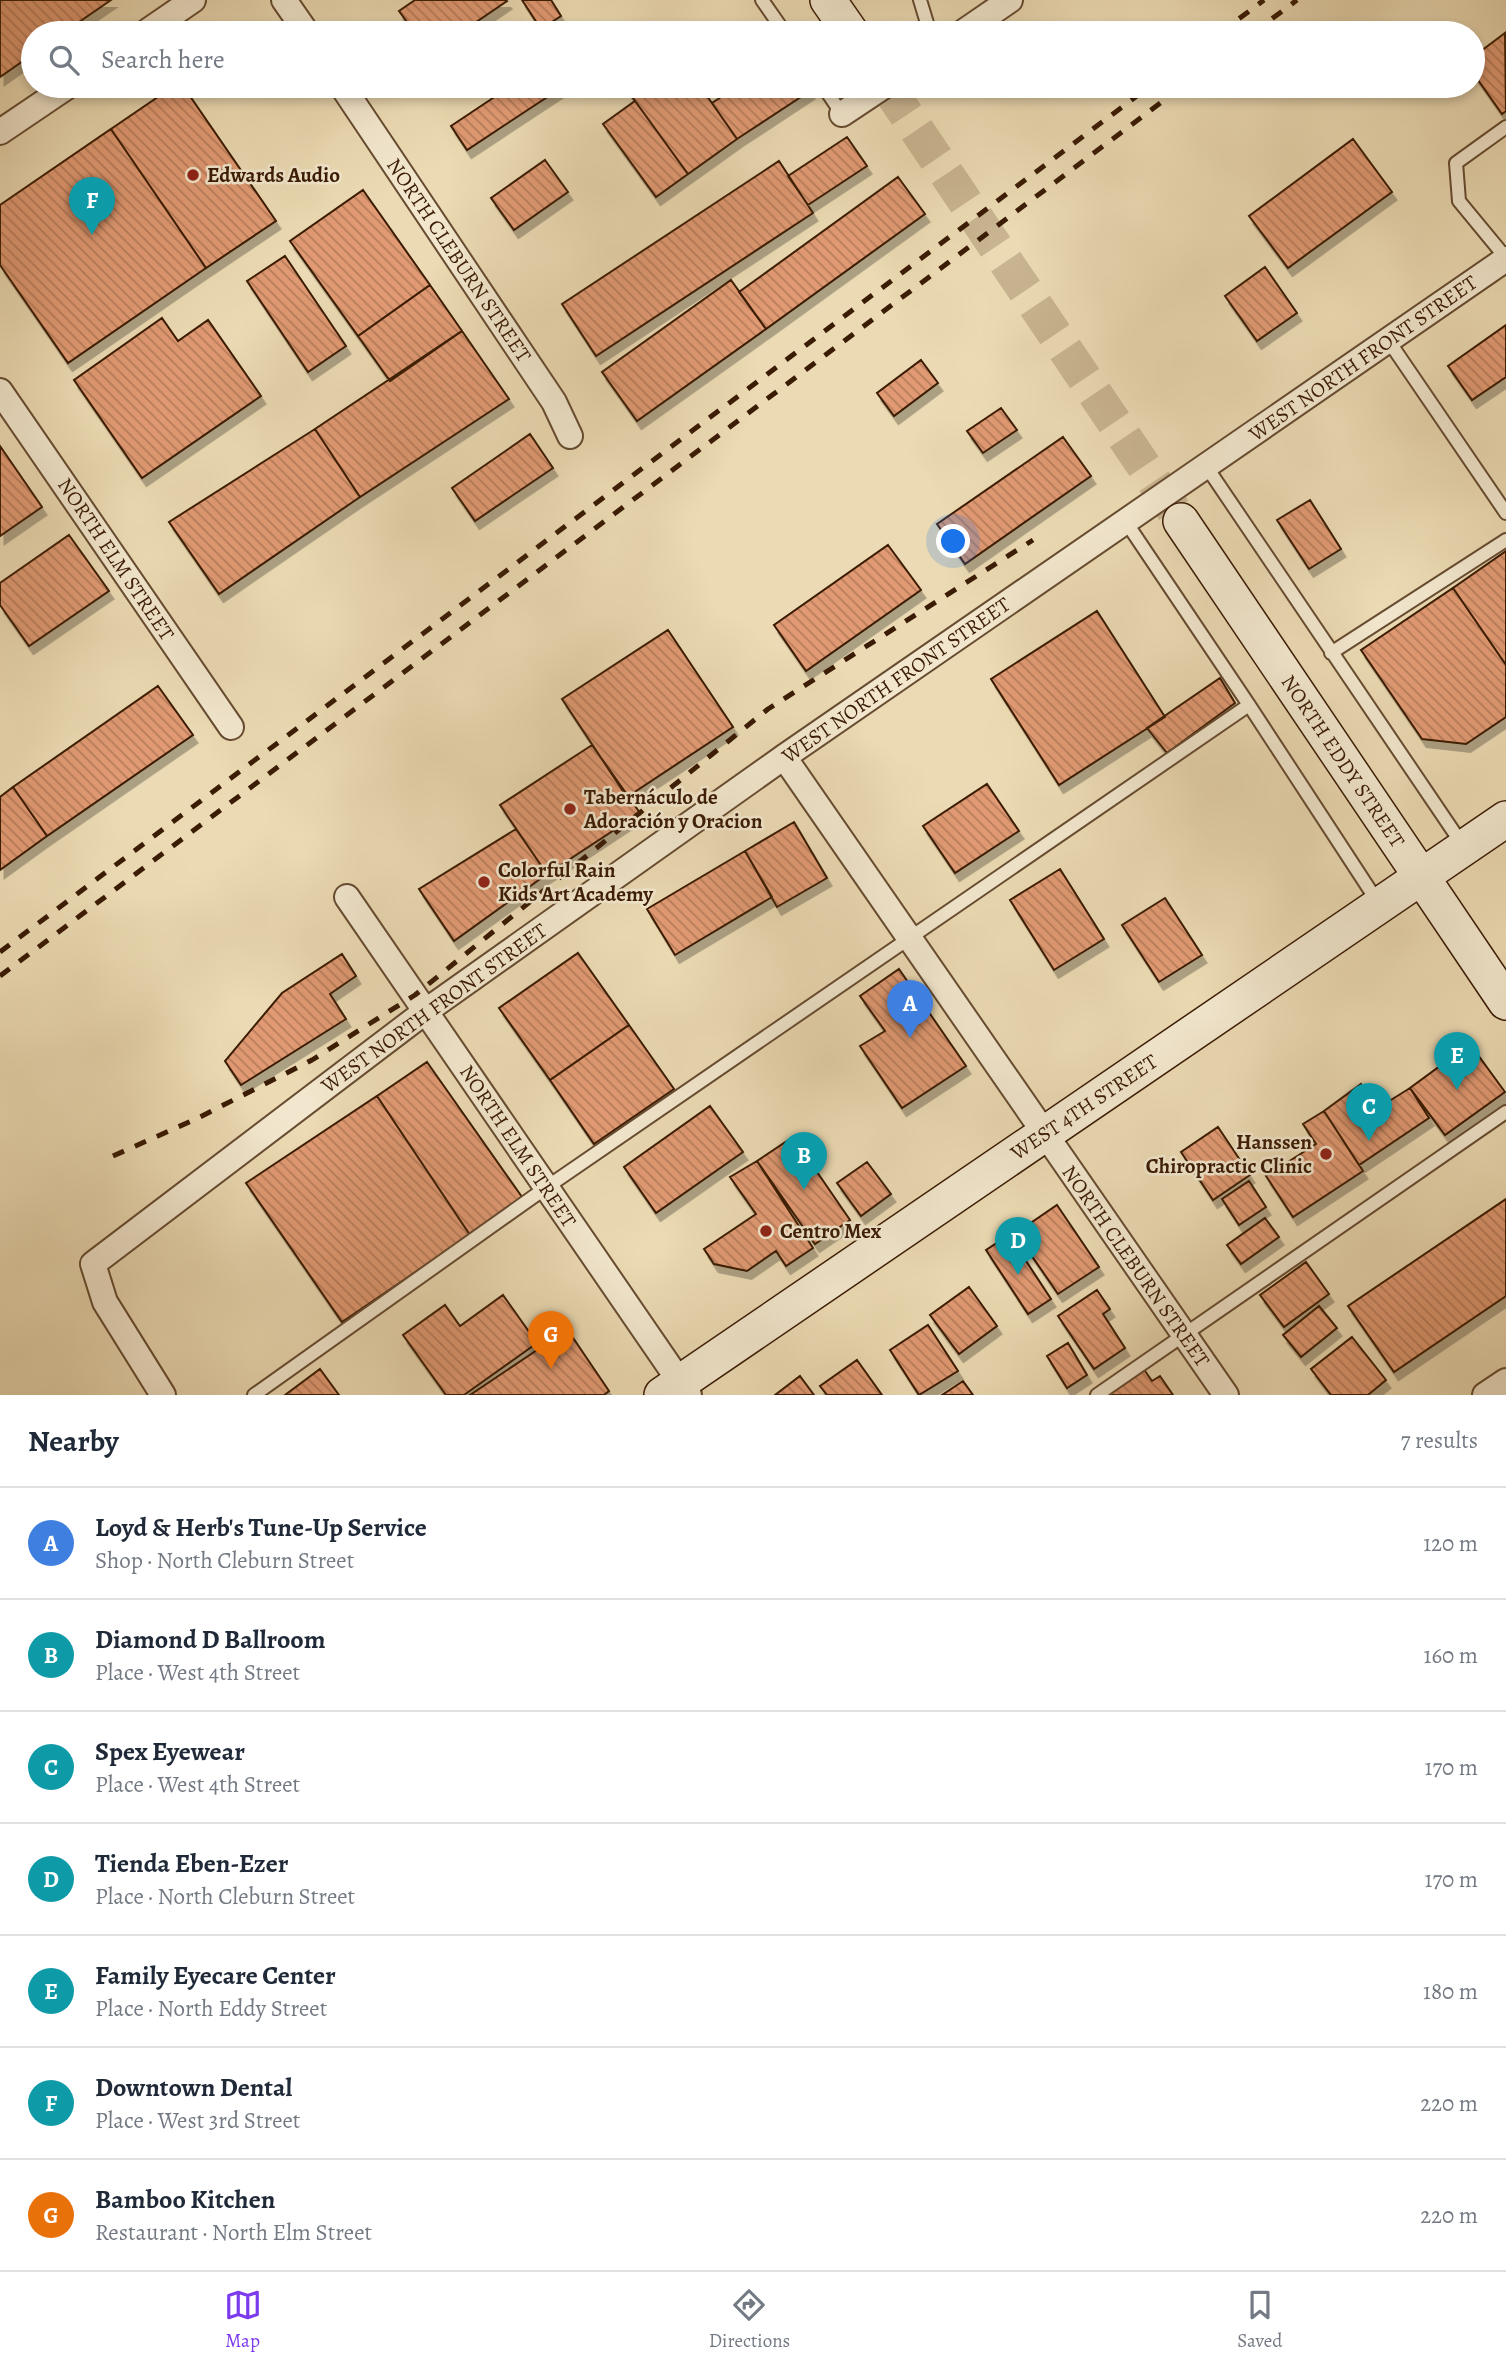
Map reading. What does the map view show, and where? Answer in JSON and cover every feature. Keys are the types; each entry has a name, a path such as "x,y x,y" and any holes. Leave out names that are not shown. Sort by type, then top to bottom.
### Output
{"main road":[{"path":"828,0 843,21"},
{"name":"NORTH EDDY STREET","path":"1181,521 1506,1002"},
{"name":"WEST 4TH STREET","path":"677,1391 1044,1134 1506,819"}],"street":[{"path":"162,21 193,0"},
{"path":"284,0 299,21"},
{"path":"979,21 1010,0"},
{"path":"0,132 50,98"},
{"name":"NORTH CLEBURN STREET","path":"350,98 554,402 570,436"},
{"path":"842,114 866,98"},
{"name":"WEST NORTH FRONT STREET","path":"163,1395 105,1302 93,1264 426,1011 784,757 1506,259"},
{"name":"NORTH ELM STREET","path":"4,406 231,727"},
{"name":"NORTH CLEBURN STREET","path":"784,757 1226,1395"},
{"name":"NORTH ELM STREET","path":"347,897 547,1187 677,1391"},
{"path":"1485,1395 1506,1381"}],"lane":[{"path":"762,0 777,21"},
{"path":"920,0 926,21"},
{"path":"831,98 842,114"},
{"path":"1506,127 1456,163 1459,201 1506,259"},
{"path":"1388,341 1506,513"},
{"path":"1206,466 1464,848"},
{"path":"1126,522 1250,705 1379,905"},
{"path":"1331,653 1506,540"},
{"path":"254,1395 547,1187 1250,705"},
{"path":"1097,1395 1506,1112"}],"building":[{"path":"0,0 111,0 80,21 21,21 21,62 0,77"},
{"path":"415,0 507,1 478,21 406,21 399,11"},
{"path":"522,0 551,0 561,16 553,21 536,21"},
{"path":"1505,33 1506,111 1502,114 1485,90 1485,48"},
{"name":"Edwards Audio","path":"156,98 191,98 276,221 206,268 111,129"},
{"path":"493,98 546,98 467,150 451,126"},
{"path":"633,98 708,98 737,139 688,174"},
{"path":"720,98 799,98 737,139 712,103"},
{"path":"635,101 688,174 656,197 603,124"},
{"path":"111,129 206,268 68,363 0,265 0,205"},
{"path":"847,137 867,166 808,205 788,176"},
{"path":"1353,139 1392,192 1288,268 1249,216"},
{"path":"545,160 568,192 514,230 491,198"},
{"path":"779,161 813,213 596,356 562,304"},
{"path":"898,177 925,214 766,329 739,292"},
{"path":"363,190 430,285 358,336 290,241"},
{"path":"285,256 346,346 308,372 247,281"},
{"path":"1265,267 1297,313 1257,341 1225,296"},
{"path":"731,280 766,329 637,421 602,372"},
{"path":"430,285 462,331 390,381 358,336"},
{"path":"162,318 178,341 208,320 261,396 142,478 74,380"},
{"path":"1506,325 1506,377 1472,400 1448,366"},
{"path":"462,331 509,399 360,497 315,429"},
{"path":"921,360 938,383 894,416 877,393"},
{"path":"1001,408 1017,430 983,453 967,431"},
{"path":"315,429 360,497 219,594 169,522"},
{"path":"530,434 553,468 475,521 452,488"},
{"path":"1063,437 1091,476 965,564 937,524"},
{"path":"0,446 42,507 0,536"},
{"path":"1310,500 1341,549 1309,569 1277,520"},
{"path":"69,535 109,591 29,646 0,605 0,583"},
{"path":"888,545 921,590 806,671 774,625"},
{"path":"1506,551 1506,665 1453,588"},
{"path":"1453,588 1506,665 1506,717 1466,744 1422,739 1361,650"},
{"path":"1097,611 1165,717 1059,785 991,679"},
{"path":"668,630 733,727 627,797 562,699"},
{"path":"1220,678 1235,703 1167,753 1147,728"},
{"path":"158,686 193,735 47,836 13,787"},
{"name":"Tabernáculo de Adoración y Oracion","path":"592,745 640,813 547,874 500,805"},
{"path":"987,784 1019,831 955,873 923,826"},
{"path":"13,787 47,836 0,870 0,797"},
{"path":"794,822 827,878 777,907 745,851"},
{"name":"Colorful Rain Kids Art Academy","path":"516,829 547,874 454,941 419,889"},
{"path":"745,851 772,897 675,955 647,909"},
{"path":"1060,869 1104,939 1054,970 1010,900"},
{"path":"1165,898 1202,955 1159,982 1122,925"},
{"path":"578,953 629,1025 550,1080 499,1008"},
{"path":"342,954 356,976 330,994 346,1019 241,1085 225,1061 282,993"},
{"path":"899,969 966,1066 902,1108 860,1046 885,1031 860,996"},
{"path":"629,1025 674,1089 594,1144 550,1080"},
{"path":"1470,1044 1505,1092 1445,1135 1410,1088"},
{"path":"427,1062 522,1197 470,1235 377,1096"},
{"path":"1361,1084 1378,1108 1410,1088 1429,1118 1359,1165 1324,1111"},
{"path":"377,1096 470,1235 342,1322 246,1183"},
{"path":"710,1106 743,1152 656,1213 624,1167"},
{"name":"Hanssen Chiropractic Clinic","path":"1324,1111 1363,1171 1293,1217 1266,1176 1316,1144 1303,1124"},
{"path":"1218,1127 1250,1175 1213,1200 1181,1152"},
{"path":"793,1137 850,1220 815,1244 757,1161"},
{"name":"Centro Mex","path":"757,1161 813,1248 786,1266 776,1251 747,1271 714,1264 704,1249 756,1214 730,1177"},
{"path":"867,1162 891,1194 861,1216 837,1183"},
{"path":"1249,1181 1266,1207 1239,1225 1222,1199"},
{"path":"1506,1199 1506,1296 1394,1372 1348,1306"},
{"path":"1057,1205 1099,1267 1058,1294 1016,1233"},
{"path":"1265,1218 1279,1237 1241,1264 1227,1245"},
{"path":"1009,1235 1051,1299 1028,1314 986,1250"},
{"path":"1306,1262 1329,1294 1284,1327 1260,1295"},
{"path":"969,1287 997,1326 959,1354 930,1315"},
{"path":"1097,1290 1110,1309 1103,1314 1125,1348 1094,1369 1058,1316"},
{"path":"503,1295 537,1343 464,1395 446,1395 403,1335 445,1305 460,1326"},
{"path":"1319,1306 1337,1328 1301,1357 1283,1335"},
{"path":"561,1320 609,1391 604,1395 470,1395 543,1346 537,1337"},
{"path":"928,1325 958,1371 919,1395 890,1350"},
{"path":"1352,1337 1386,1380 1368,1395 1331,1395 1311,1369"},
{"path":"1068,1343 1087,1375 1067,1388 1047,1356"},
{"path":"857,1360 882,1395 827,1395 820,1386"},
{"path":"1143,1368 1152,1381 1160,1376 1173,1395 1103,1395"},
{"path":"320,1369 339,1395 285,1395"},
{"path":"800,1376 814,1395 775,1395"},
{"path":"963,1381 973,1395 942,1395"}],"tunnel":[{"path":"895,98 1181,521"}],"railway":[{"path":"1236,21 1264,0"},
{"path":"1269,21 1297,0"},
{"path":"0,952 1134,98"},
{"path":"0,976 1167,98"},
{"path":"113,1156 198,1118 312,1060 415,995 768,709 1033,540"}],"place":[{"name":"Edwards Audio","path":"193,175"},
{"name":"Downtown Dental","path":"92,235"},
{"name":"Tabernáculo de Adoración y Oracion","path":"570,809"},
{"name":"Colorful Rain Kids Art Academy","path":"484,882"},
{"name":"Loyd & Herb's Tune-Up Service","path":"910,1038"},
{"name":"Family Eyecare Center","path":"1457,1090"},
{"name":"Spex Eyewear","path":"1369,1141"},
{"name":"Hanssen Chiropractic Clinic","path":"1326,1154"},
{"name":"Diamond D Ballroom","path":"804,1190"},
{"name":"Centro Mex","path":"766,1231"},
{"name":"Tienda Eben-Ezer","path":"1018,1275"},
{"name":"Bamboo Kitchen","path":"551,1369"}]}
